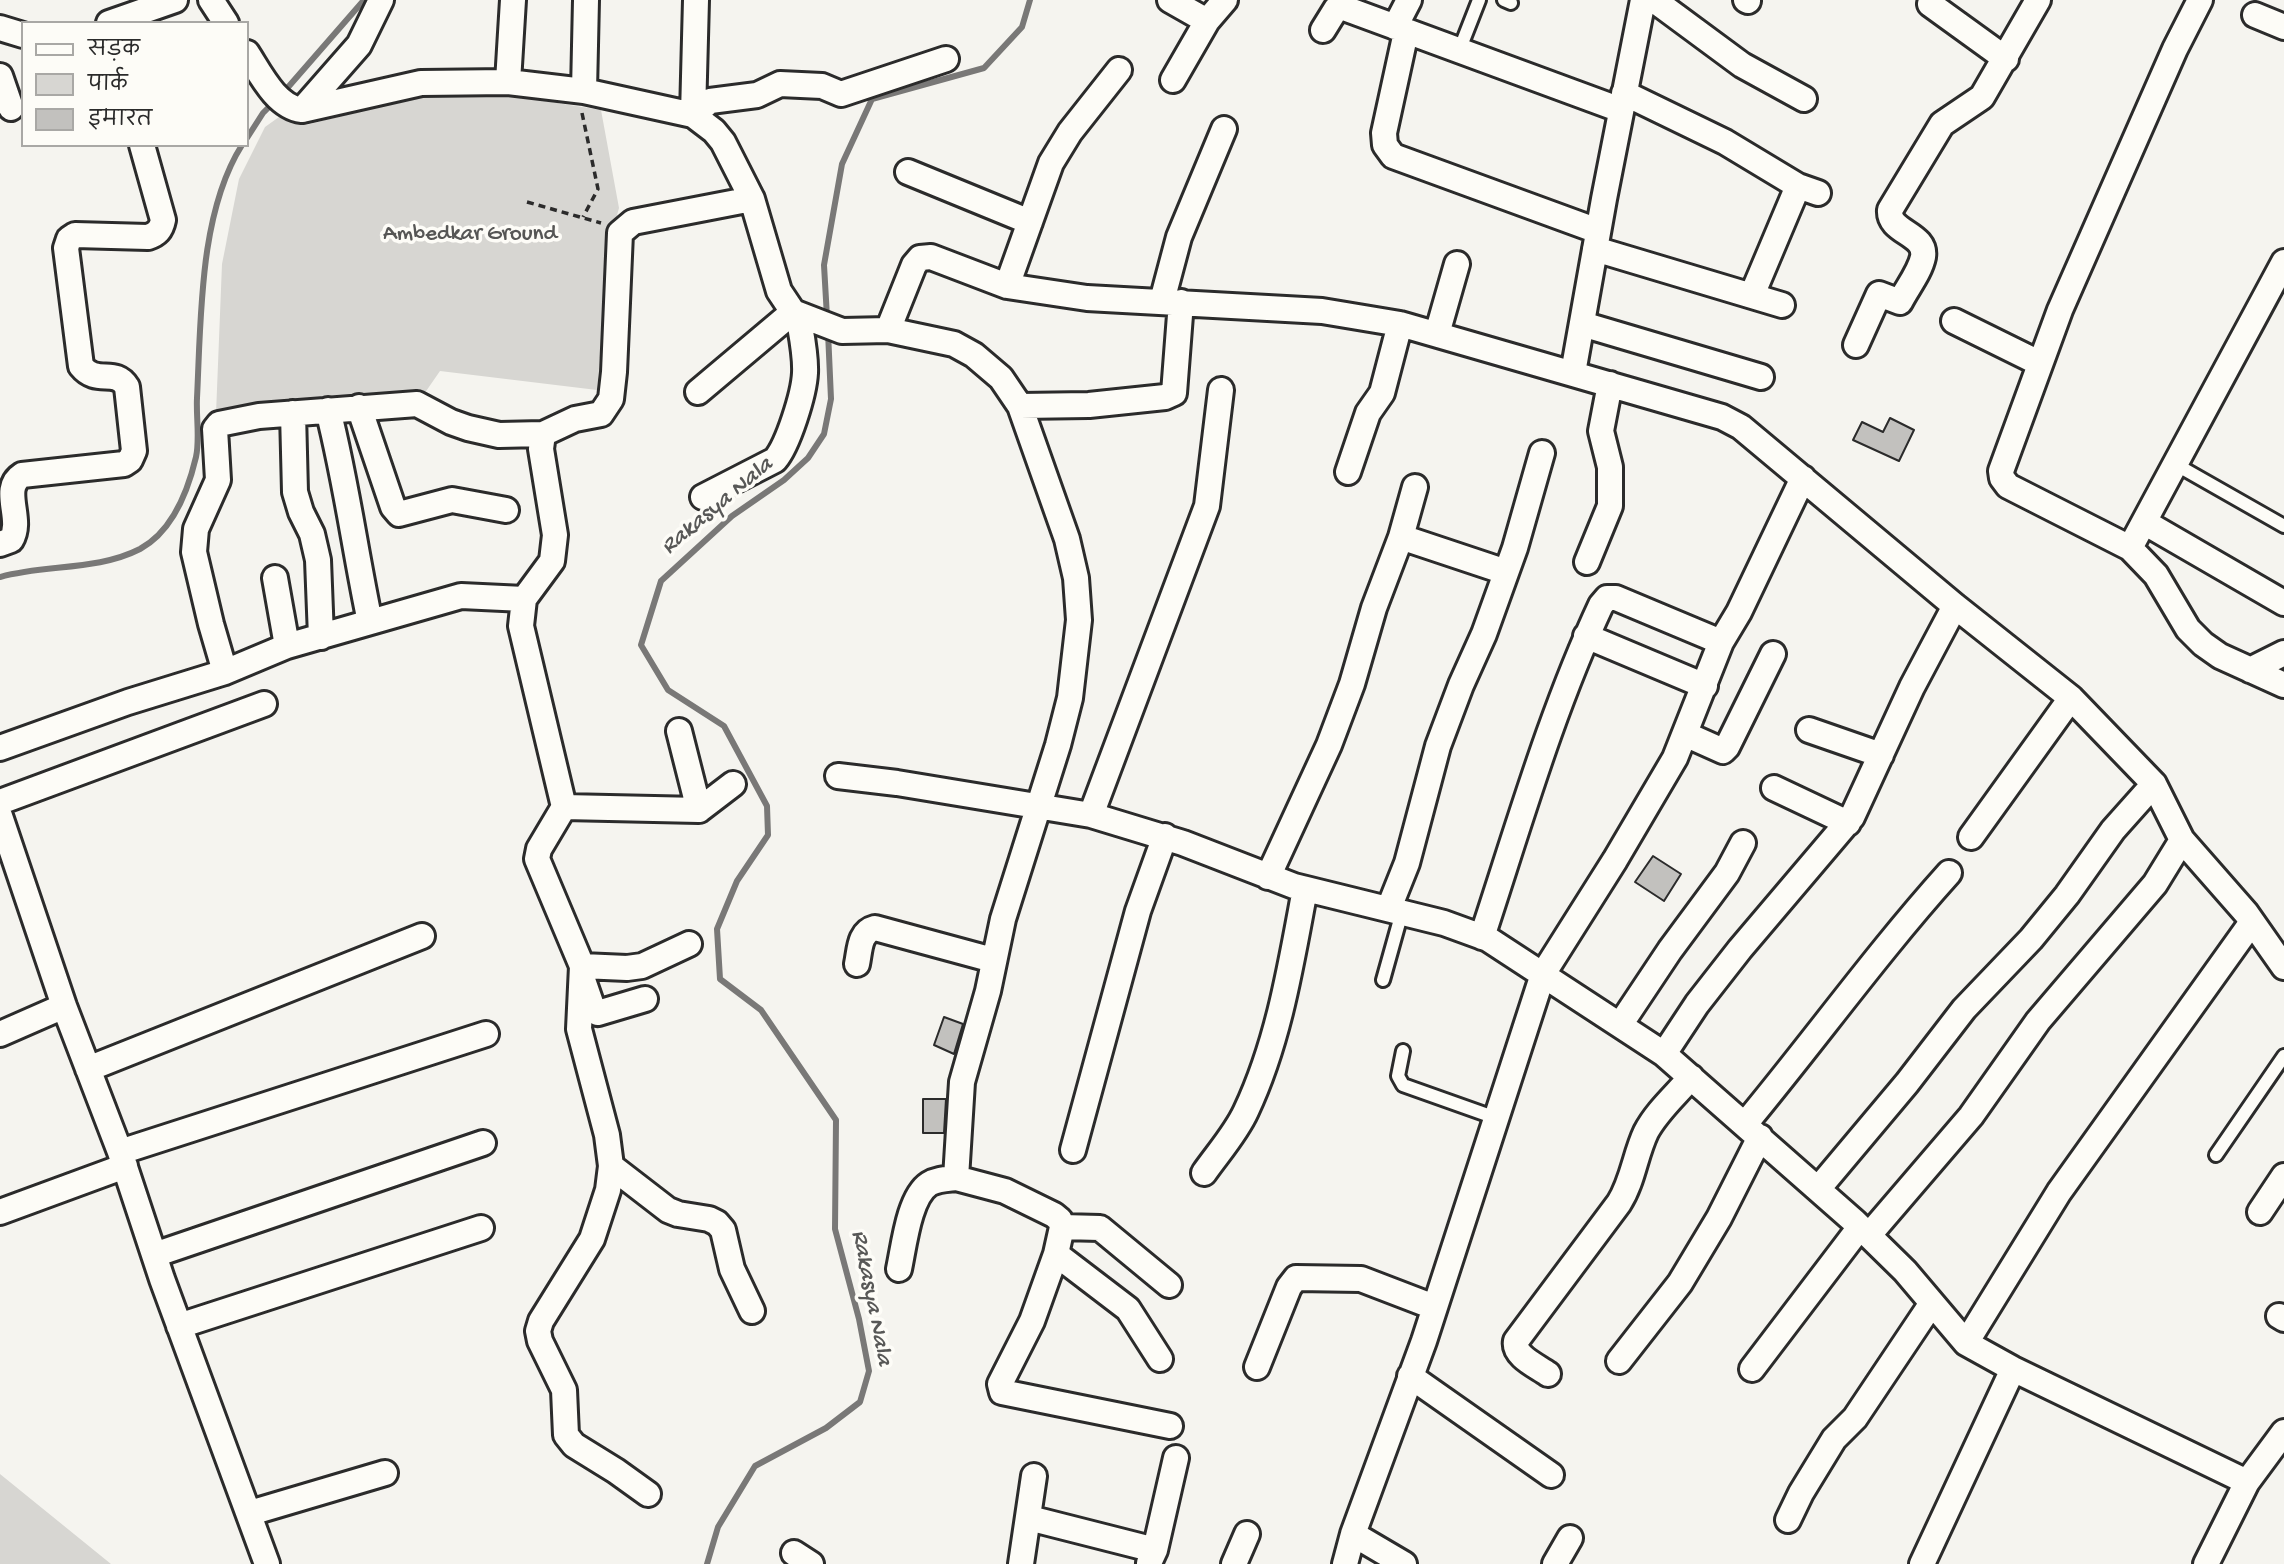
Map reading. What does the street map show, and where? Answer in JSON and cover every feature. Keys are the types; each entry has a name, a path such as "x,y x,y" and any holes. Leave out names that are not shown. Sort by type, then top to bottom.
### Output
{"street":[{"path":"113,21 139,6 175,0"},
{"path":"211,0 225,21"},
{"path":"287,102 359,45 381,0"},
{"path":"508,82 513,0"},
{"path":"581,91 586,0"},
{"path":"693,115 696,0"},
{"path":"1170,0 1207,21"},
{"path":"1173,80 1207,21 1225,0"},
{"path":"1409,0 1400,30 1384,133 1385,145 1393,156 1596,240 1782,305"},
{"path":"1573,373 1643,0"},
{"path":"1654,0 1742,65 1804,99"},
{"path":"1856,345 1879,294 1900,302 1923,258 1923,249 1893,223 1889,217 1890,210 1942,124 1977,102 2006,59 2038,0"},
{"path":"2200,0 2175,49 2060,310 2001,471 2008,486 2130,548 2156,575 2188,629 2203,644 2220,656 2284,685"},
{"path":"1930,4 2006,59"},
{"path":"1323,30 1330,15 1336,9 1344,8 1459,51 1623,102 1725,142 1808,189 1752,296"},
{"path":"2255,15 2284,27"},
{"path":"0,28 21,34"},
{"path":"248,54 287,102"},
{"path":"693,115 710,101 757,95 780,84 822,86 841,94 946,60"},
{"path":"1007,286 1051,163 1070,132 1119,70"},
{"path":"0,76 11,108"},
{"path":"287,102 421,83 508,82 581,91 693,115 723,142 752,198 779,291 799,314 842,331 888,330 954,344 974,355 1001,378 1020,406 1067,539 1076,578 1079,620 1070,698 1017,868 993,960 988,991 962,1082 956,1178"},
{"path":"1020,406 1089,405 1165,397 1174,393 1171,302 1179,237 1223,129"},
{"path":"0,544 11,540 16,532 10,486 14,479 22,475 124,464 130,460 134,450 127,387 123,380 114,376 97,377 88,374 81,366 66,248 68,239 75,235 148,237 162,228 163,220 143,147"},
{"path":"908,172 1030,222"},
{"path":"225,672 194,552 196,529 218,480 215,429 219,424 259,416 417,404 468,428 499,435 543,434 575,419 601,414 611,398 618,243 623,229 633,222 752,198"},
{"path":"888,330 914,265 920,258 931,257 1007,286 1087,298 1322,311 1400,324 1721,417 1741,427 1955,606 2071,698 2154,784 2182,840 2252,922 2284,967"},
{"path":"2130,548 2284,262"},
{"path":"1437,334 1457,264"},
{"path":"698,392 799,314"},
{"path":"703,497 775,460 782,452 805,374 799,314"},
{"path":"1954,321 2039,363"},
{"path":"1348,472 1368,413 1382,393 1400,324"},
{"path":"1582,324 1761,377"},
{"path":"1587,562 1609,506 1612,487 1601,431 1610,384"},
{"path":"1091,815 1207,506 1221,390"},
{"path":"359,407 393,507 399,514 452,500 506,510"},
{"path":"328,410 345,482 353,540 370,622"},
{"path":"293,413 295,492 312,534 318,560 321,637"},
{"path":"543,434 541,449 555,548 552,561 524,599 521,626 564,807 539,849 537,859 583,973 592,1006 598,1013 645,999"},
{"path":"1396,910 1438,746 1484,634 1542,453"},
{"path":"1345,1564 1353,1534 1434,1307 1543,974 1675,758 1721,642 1739,612 1803,478"},
{"path":"1268,877 1329,745 1353,684 1374,608 1401,537 1415,487"},
{"path":"2144,522 2284,603"},
{"path":"1401,537 1506,572"},
{"path":"275,578 287,646"},
{"path":"0,748 128,702 225,672 287,646 461,596 524,599"},
{"path":"1482,937 1516,828 1576,658 1601,605 1607,598 1616,598 1721,642"},
{"path":"1664,1054 1740,949 1848,823 1912,687 1955,606"},
{"path":"1586,636 1705,686"},
{"path":"2250,670 2284,653"},
{"path":"1685,734 1723,751 1773,654"},
{"path":"1971,837 2071,698"},
{"path":"0,802 264,704"},
{"path":"1809,730 1881,755"},
{"path":"679,731 699,810"},
{"path":"838,776 1091,815 1165,836 1268,877 1306,889 1444,923 1482,937 1664,1054 1818,1189 1905,1270 1966,1343 2012,1369 2247,1482"},
{"path":"564,807 699,810 733,784"},
{"path":"1818,1189 1907,1083 1964,1009 2031,939 2113,830 2154,784"},
{"path":"1774,788 1848,823"},
{"path":"0,816 64,1006 122,1159 179,1326 267,1564"},
{"path":"1073,1150 1138,911 1165,836"},
{"path":"1752,1369 1864,1231 1971,1116 2038,1021 2155,884 2182,840"},
{"path":"1620,1025 1727,873 1743,843"},
{"path":"1619,1360 1680,1283 1718,1218 1752,1131 1813,1041 1903,924 1949,873"},
{"path":"1204,1173 1245,1113 1264,1067 1284,1003 1306,889"},
{"path":"1966,1343 2059,1192 2252,922"},
{"path":"857,964 863,934 875,928 993,960"},
{"path":"88,1069 422,936"},
{"path":"583,973 635,967 689,944"},
{"path":"583,973 579,1029 607,1135 611,1166 608,1190 592,1238 541,1321 538,1331 540,1341 564,1390 566,1434 574,1445 648,1494"},
{"path":"0,1034 64,1006"},
{"path":"0,1212 122,1159 486,1034"},
{"path":"1548,1374 1518,1353 1516,1340 1619,1203 1632,1179 1645,1134 1656,1117 1691,1077"},
{"path":"154,1255 483,1143"},
{"path":"611,1166 668,1210 717,1223 723,1230 732,1269 752,1311"},
{"path":"2260,1212 2284,1176"},
{"path":"899,1269 915,1200 929,1184 940,1179 956,1178 1004,1191 1054,1215 1060,1220 1062,1227 1056,1254 1032,1321 1000,1388 1002,1392 1170,1426"},
{"path":"1062,1227 1100,1228 1169,1285"},
{"path":"179,1326 481,1228"},
{"path":"1056,1254 1128,1309 1160,1359"},
{"path":"1257,1367 1291,1282 1296,1278 1361,1279 1434,1307"},
{"path":"1788,1520 1834,1439 1855,1418 1932,1303"},
{"path":"1922,1564 2012,1369"},
{"path":"1410,1376 1551,1475"},
{"path":"2206,1564 2247,1482 2284,1432"},
{"path":"1029,1518 1152,1557 1177,1458"},
{"path":"250,1513 385,1473"},
{"path":"1021,1564 1034,1476"},
{"path":"1234,1564 1247,1534"},
{"path":"1353,1534 1404,1564"},
{"path":"1555,1564 1570,1538"}],"lane":[{"path":"1459,51 1479,0"},
{"path":"2175,464 2284,526"},
{"path":"1383,980 1396,910"},
{"path":"1403,1051 1398,1076 1403,1085 1496,1118"},
{"path":"2216,1154 2284,1056"}],"path":[{"path":"581,91 598,189 583,217"},
{"path":"527,202 623,229"}],"green space":[{"name":"Ambedkar Ground","path":"423,95 520,97 601,110 619,208 611,237 597,390 440,371 422,397 347,396 216,414 222,264 239,179 265,127 279,117 306,125"},
{"path":"0,1474 111,1564 0,1564"}],"building":[{"path":"1890,418 1914,430 1899,461 1853,440 1862,422 1883,432"},
{"path":"1653,856 1681,874 1664,901 1635,882"},
{"path":"944,1017 963,1024 954,1054 934,1045"},
{"path":"923,1099 946,1099 944,1133 923,1133"}],"waterway":[{"path":"283,93 364,0"},
{"name":"Rakasya Nala","path":"827,317 824,265 842,164 872,99 984,68 1022,27 1030,0"},
{"path":"248,136 263,113 275,101"},
{"path":"0,577 124,556 152,541 162,532 177,509 189,483 197,450 202,301 210,234 217,202 241,147"},
{"name":"Rakasya Nala","path":"707,1564 718,1527 755,1466 826,1428 860,1402 869,1371 859,1319 835,1229 836,1120 761,1010 720,979 717,929 737,881 768,835 767,806 724,726 668,690 641,645 661,581 732,516 784,480 808,458 824,434 831,399 828,332"}]}
